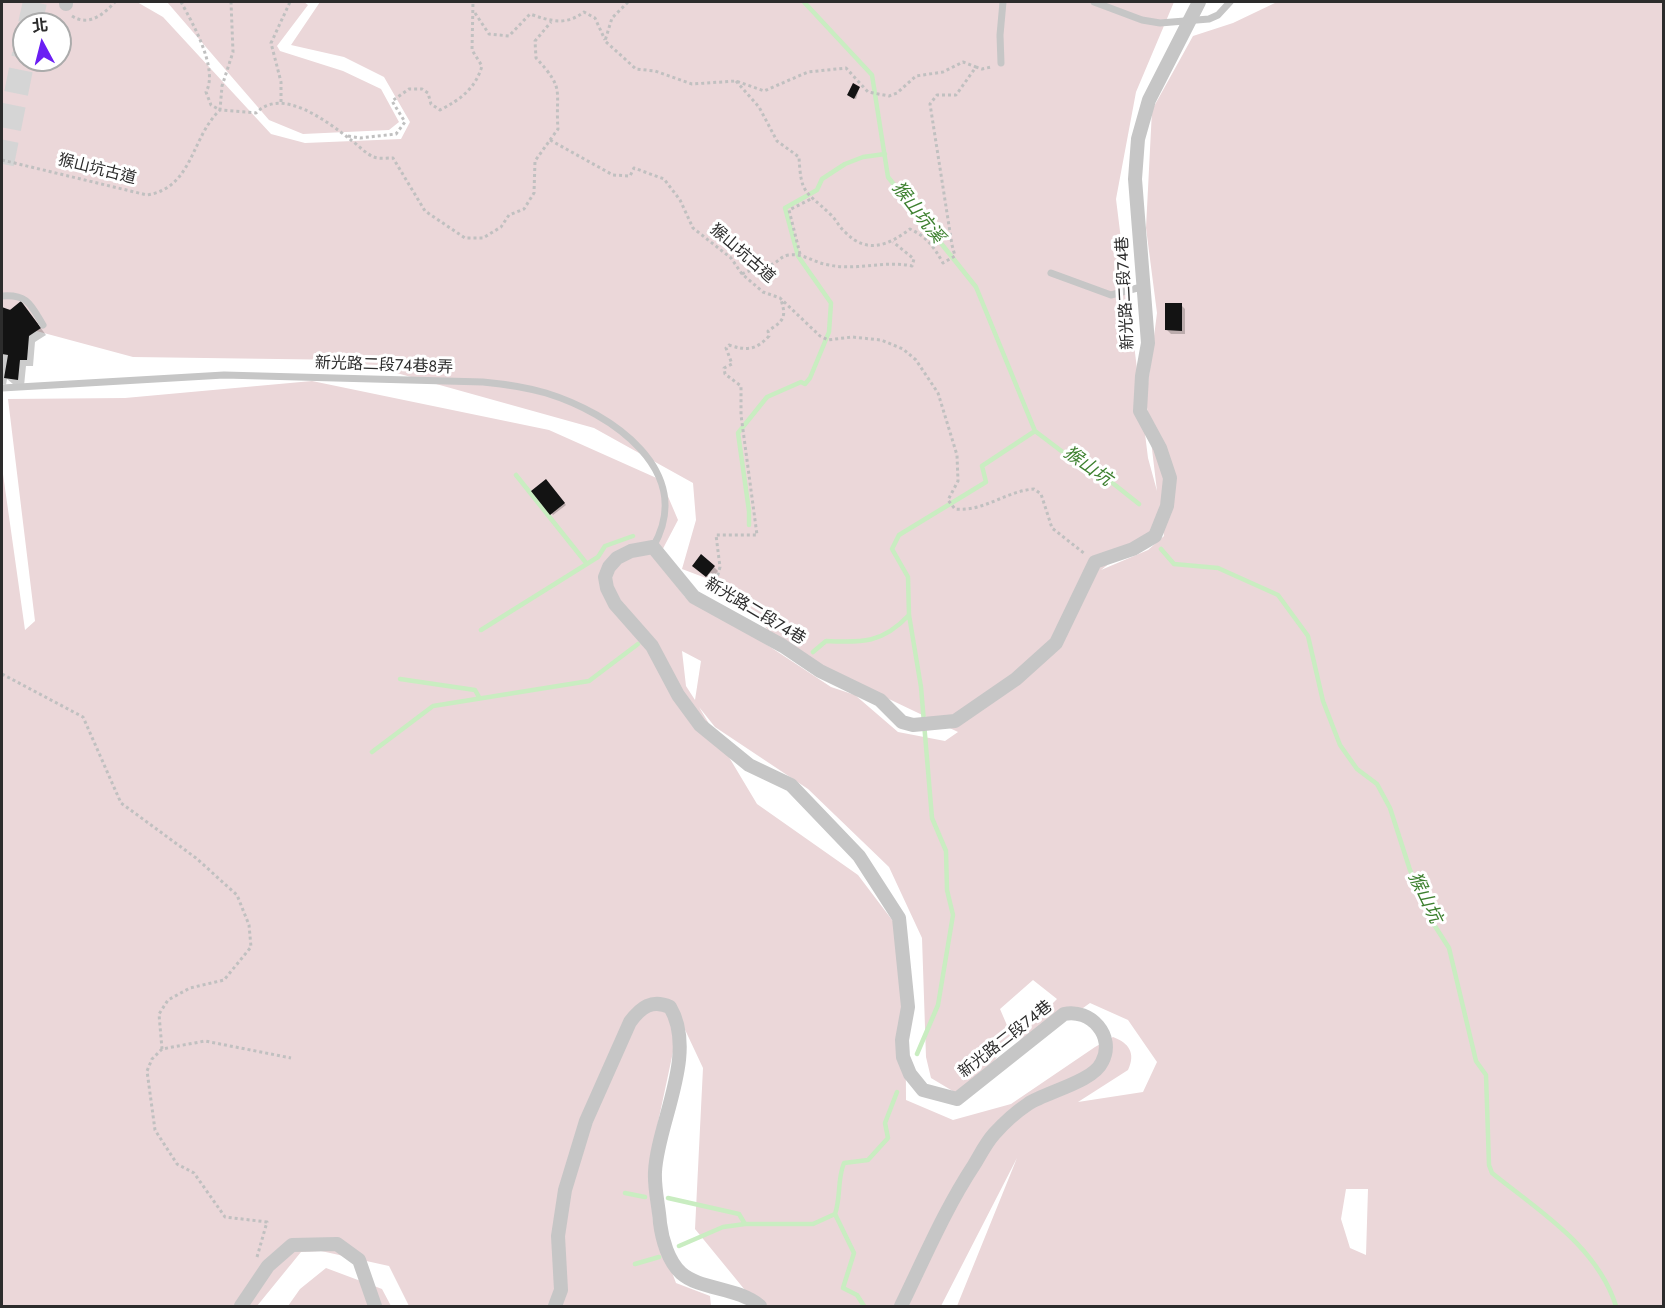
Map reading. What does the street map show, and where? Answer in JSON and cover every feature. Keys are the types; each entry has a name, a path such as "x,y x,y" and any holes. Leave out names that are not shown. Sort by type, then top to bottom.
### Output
{"street":[{"name":"新光路二段74巷","path":"901,1306 958,1189 993,1135 1028,1104 1093,1073 1102,1063 1105,1050 1104,1034 1091,1018 1076,1012 1064,1014 957,1100 922,1090 903,1058 902,1040 908,1007 899,918 859,856 805,798 791,785 732,753 689,713 652,646 615,604 607,588 606,577 609,567 617,558 631,551 653,547 687,589 709,607 783,646 820,671 880,700 902,722 913,725 935,725 955,721 1016,680 1056,643 1095,562 1133,549 1155,536 1167,506 1170,478 1160,448 1140,411 1142,376 1148,343 1135,179 1138,139 1149,100 1199,2"},
{"path":"555,1306 561,1290 558,1236 565,1190 586,1121 630,1022 639,1009 656,1002 670,1007 679,1028 674,1091 654,1173 663,1242 681,1273 705,1284 738,1293 760,1306"},
{"path":"241,1306 268,1266 292,1245 337,1244 359,1260 375,1306"}],"lane":[{"path":"1001,63 1000,35 1003,2"},
{"path":"1095,2 1142,20 1160,24 1209,20 1218,15 1230,2"},
{"path":"1051,273 1111,296 1144,285"},
{"path":"2,296 15,295 27,300 43,325"},
{"name":"新光路二段74巷8弄","path":"2,388 224,375 514,385 548,394 583,409 638,446 657,467 667,497 666,520 653,547"}],"path":[{"path":"66,3 74,18 82,20 104,15 116,2"},
{"path":"181,2 198,31 209,70 211,83 206,92 211,105 220,110 256,113 263,105 281,102 304,109 346,135 374,157 393,158 425,211 465,238 483,238 501,227 509,215 524,209 534,193 536,161 558,129 557,112 560,97 553,76 536,58 535,41 551,22"},
{"path":"220,110 222,86 233,52 231,2"},
{"path":"281,102 281,82 271,43 290,2"},
{"path":"346,135 360,138 396,134 405,122 392,101 409,89 422,89 428,93 431,104 440,110 458,101 477,83 482,66 472,50 473,2"},
{"path":"605,41 612,18 628,2"},
{"path":"474,12 489,34 508,36 530,14 551,22 567,22 584,12 595,18 605,41 636,69 655,71 692,84 735,81 764,91 808,72 846,68 868,92 882,96 897,93 916,76 943,72 963,62 976,67 988,68 1001,63"},
{"path":"735,81 759,107 777,141 799,157 800,180 806,194 831,214 846,233 863,245 875,247 893,242 910,229 923,235 935,248 943,263 955,256 930,104 937,95 956,94 976,67"},
{"name":"猴山坑古道","path":"2,159 147,195 164,192 177,181 211,118 220,110"},
{"name":"猴山坑古道","path":"550,140 613,175 630,176 634,168 664,179 680,200 693,228 731,258 742,274 763,292 780,298 823,338 828,340 852,337 881,340 903,349 916,360 938,393 957,455 958,481 948,500 955,509 978,509 1003,495 1034,489 1041,494 1052,528 1095,562"},
{"path":"800,254 789,210 811,199"},
{"path":"742,274 756,267 773,264 787,255 800,254 828,265 856,268 896,263 912,266 914,260 893,242"},
{"path":"709,607 720,567 716,535 757,535 741,415 741,386 725,374 724,368 732,364 726,348 729,345 747,349 758,348 769,336 768,332 784,320 786,313 780,298"},
{"path":"2,674 83,717 121,803 196,858 237,895 249,925 251,947 224,980 190,988 168,1000 159,1014 162,1049"},
{"path":"261,1258 256,1256 267,1222 225,1217 194,1173 177,1164 155,1130 147,1071 152,1059 162,1049 205,1041 291,1058"}],"shaded area":[{"path":"2,2 137,2 163,17 271,134 305,143 401,139 410,122 384,77 344,57 291,45 320,2 1174,2 1136,92 1116,199 1148,458 1157,491 1146,399 1157,313 1146,228 1152,110 1193,36 1233,23 1277,2 1663,2 1663,1306 957,1306 1017,1158 941,1306 758,1306 695,1229 703,1068 680,1019 650,1160 653,1222 676,1283 710,1296 711,1306 409,1306 389,1266 321,1251 301,1252 257,1306 2,1306 2,467 25,630 35,621 8,399 125,398 312,381 549,430 661,480 678,520 657,560 685,597 749,633 831,687 855,695 898,732 945,741 958,732 782,648 735,589 682,569 696,520 693,483 594,428 350,360 133,357 3,322","holes":["1159,505 1164,536 1148,550 1101,570 1160,524","682,651 701,661 695,700 686,686","699,707 715,727 808,789 889,867 922,938 926,1057 931,1078 966,1099 1012,1037 1000,1009 1033,980 1057,999 1020,1036 1023,1051 1090,1003 1128,1020 1157,1062 1143,1092 1078,1102 1128,1070 1131,1059 1130,1049 1113,1037 1011,1104 953,1120 906,1100 905,937 858,875 757,804","1346,1189 1368,1189 1366,1255 1350,1248 1341,1219"]},
{"path":"167,2 304,2 308,5 277,46 280,51 343,71 381,89 399,122 389,130 303,134 269,120"},
{"path":"326,1268 382,1289 391,1306 288,1306 300,1289"}],"building":[{"path":"853,83 860,87 854,99 847,95"},
{"path":"21,301 41,328 29,336 27,360 20,360 18,380 4,378 8,355 2,354 2,307 10,310"},
{"path":"1165,303 1182,303 1182,331 1165,330"},
{"path":"546,479 565,503 550,515 531,491"},
{"path":"701,554 715,566 706,577 692,566"}],"waterway":[{"name":"猴山坑溪","path":"804,2 872,75 888,177 976,287 1035,431"},
{"path":"749,525 738,433 767,397 801,382 805,384 810,378 829,332 831,303 798,256 785,208 817,190 822,179 845,164 863,157 885,154"},
{"name":"猴山坑","path":"1035,431 1089,472 1105,477 1139,504"},
{"path":"813,652 826,641 850,642 881,636 909,615 908,577 892,549 899,535 986,482 982,466 1035,431"},
{"path":"516,475 587,564"},
{"path":"481,630 598,557 605,546 633,536"},
{"name":"猴山坑","path":"1161,549 1174,564 1218,568 1278,595 1308,636 1323,701 1340,745 1357,769 1377,784 1390,808 1410,870 1433,923 1449,948 1476,1061 1486,1075 1489,1165 1492,1173 1547,1216 1581,1248 1595,1265 1616,1306"},
{"path":"909,615 921,687 932,818 946,851 947,890 953,915 938,1005 917,1054"},
{"path":"372,752 433,706 589,681 638,644"},
{"path":"400,679 475,690 479,697"},
{"path":"864,1306 857,1295 843,1288 854,1253 835,1214 840,1176 844,1163 868,1160 888,1138 885,1123 897,1092"},
{"path":"625,1193 645,1197"},
{"path":"668,1198 739,1214 745,1224 813,1224 835,1214"},
{"path":"679,1246 723,1227 745,1224"},
{"path":"635,1264 659,1257"}],"tunnel":[{"path":"33,12 35,2"},
{"path":"2,164 20,72"}]}
